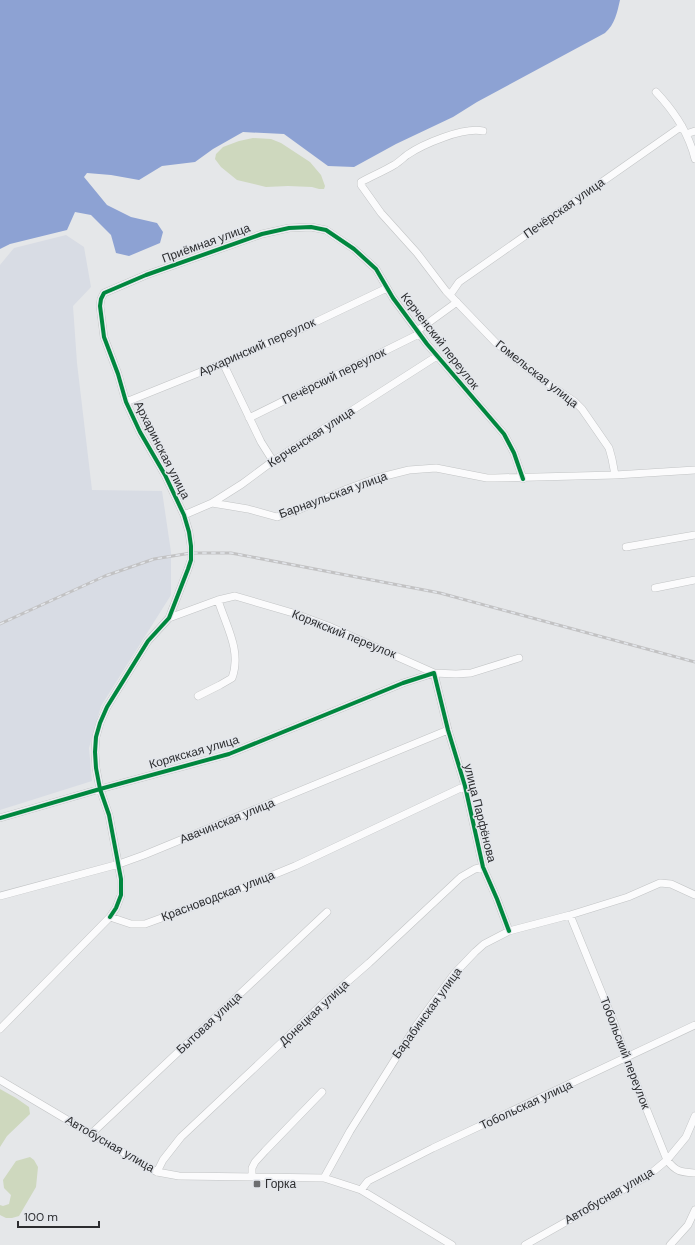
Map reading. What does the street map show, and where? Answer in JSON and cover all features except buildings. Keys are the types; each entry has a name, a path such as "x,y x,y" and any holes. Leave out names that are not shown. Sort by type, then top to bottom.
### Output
{"street":[{"path":"656,92 682,126 695,159"},
{"name":"Печёрская улица","path":"450,294 459,282 682,126"},
{"name":"Гомельская улица","path":"483,131 474,130 463,132 422,147 407,155 395,165 361,182 361,185 364,192 380,213 426,263 446,291 496,343 537,376 575,402 608,448 615,475"},
{"path":"686,134 695,131"},
{"name":"Приёмная улица","path":"101,299 106,291 262,234 289,228 311,227 326,230"},
{"name":"Керченский переулок","path":"326,230 334,234 366,259 379,273 387,288 418,332 504,434 514,452 523,479"},
{"name":"Архаринский переулок","path":"126,402 223,363 305,327 387,288"},
{"name":"Архаринская улица","path":"101,299 104,337 118,374 126,402 140,432 165,475 184,516 189,532 191,546 191,560 169,618 148,641 107,707 96,737 94,752 100,789 109,815 122,879 121,895 116,908 110,917"},
{"name":"Печёрский переулок","path":"249,418 418,332 457,302"},
{"name":"Керченская улица","path":"184,516 212,503 242,484 273,461 437,356"},
{"path":"223,363 261,442 273,461"},
{"name":"Барнаульская улица","path":"212,503 278,517 298,510 347,488 393,473 422,468 448,469 487,478 523,479 695,470"},
{"path":"626,547 695,535"},
{"path":"655,588 695,580"},
{"name":"Корякский переулок","path":"169,618 218,600 235,596 293,613 370,643 434,673 471,673 520,658"},
{"path":"198,696 232,678 236,665 234,645 218,600"},
{"name":"улица Парфёнова","path":"434,673 448,730 465,786 483,867 509,931"},
{"name":"Корякская улица","path":"0,818 229,754 403,683 434,673"},
{"name":"Авачинская улица","path":"0,896 119,864 172,844 448,730"},
{"name":"Красноводская улица","path":"110,917 131,924 145,924 219,897 295,866 465,786"},
{"name":"Донецкая улица","path":"157,1172 163,1160 181,1137 331,996 462,877 475,869 483,867"},
{"name":"Барабинская улица","path":"324,1178 330,1164 404,1042 454,974 484,944 509,931 570,915 628,897 660,883 671,884 695,895"},
{"name":"Бытовая улица","path":"91,1134 327,912"},
{"name":"Тобольский переулок","path":"570,915 615,1025 626,1058 667,1160"},
{"path":"0,1029 110,917"},
{"name":"Тобольская улица","path":"361,1190 368,1181 433,1148 695,1025"},
{"name":"Автобусная улица","path":"0,1080 157,1172 179,1176 324,1178 361,1190 452,1245"},
{"path":"252,1177 252,1168 260,1156 322,1092"},
{"name":"Автобусная улица","path":"525,1245 649,1175 667,1160 686,1137 695,1116"},
{"path":"667,1160 676,1170 695,1173"},
{"path":"670,1245 688,1225 695,1210"}],"shaded area":[{"path":"66,235 84,247 91,287 73,306 77,363 92,490 162,491 171,552 171,595 101,706 89,748 92,781 0,810 0,265 14,248"}],"green space":[{"path":"253,138 271,139 281,143 310,162 321,175 325,186 324,189 288,186 266,187 237,180 221,167 215,159 216,154 223,147"},
{"path":"0,1089 29,1107 30,1114 7,1136 0,1147"},
{"path":"30,1157 34,1160 38,1167 36,1187 19,1216 6,1218 0,1215 0,1205 3,1206 9,1204 11,1195 4,1188 3,1180 16,1161"}],"water":[{"path":"0,0 620,0 617,14 605,33 477,102 453,117 396,144 354,167 328,166 284,134 243,132 213,149 195,162 162,166 139,180 111,175 87,173 84,177 107,205 131,217 157,223 163,232 160,243 129,256 116,253 111,235 91,215 75,212 67,230 10,244 0,249"}],"railway":[{"path":"0,624 105,576 154,559 191,553 231,553 440,593 695,662"}],"cycle path":[{"path":"110,917 116,908 121,895 121,879 109,815 100,789 96,768 96,737 107,707 148,641 169,618 191,560 191,546 184,515 165,475 140,432 126,402 118,374 104,337 100,306 104,293 146,275 262,234 289,228 311,227 326,230 354,249 376,269 393,298 427,344 504,434 514,453 523,479"},
{"path":"0,818 229,754 403,683 434,673 448,730 465,786 483,867 509,931"}],"place":[{"name":"Горка","path":"257,1184"}]}
